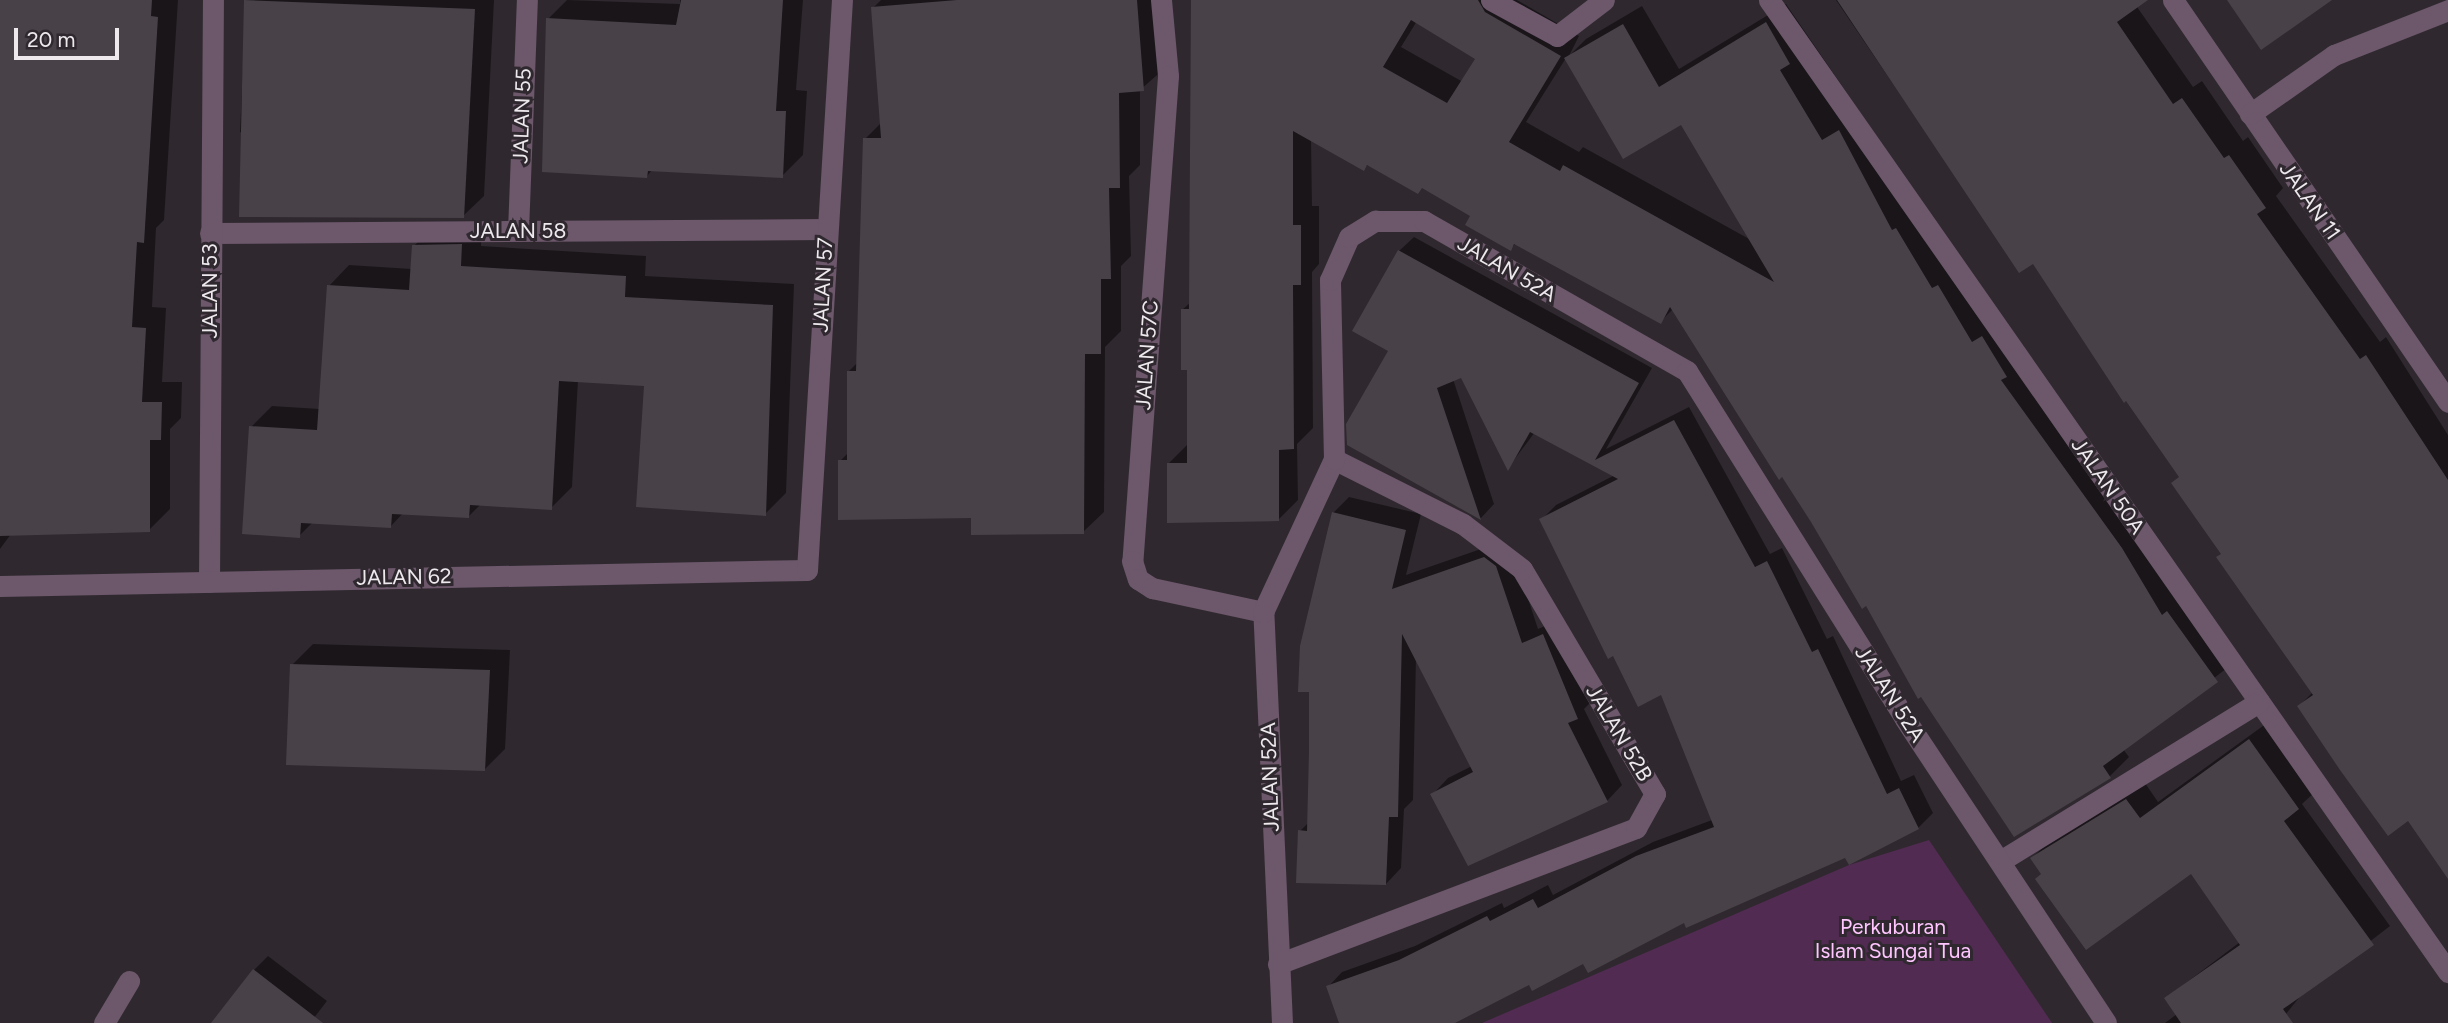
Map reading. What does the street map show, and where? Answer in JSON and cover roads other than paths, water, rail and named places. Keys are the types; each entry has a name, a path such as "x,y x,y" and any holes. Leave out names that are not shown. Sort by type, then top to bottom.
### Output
{"street":[{"name":"JALAN 53","path":"209,582 213,0"},
{"name":"JALAN 55","path":"518,231 527,0"},
{"name":"JALAN 57","path":"807,569 842,0"},
{"name":"JALAN 57C","path":"1161,0 1168,76 1132,561 1138,579 1152,588 1263,612"},
{"path":"1491,0 1557,36 1604,0"},
{"name":"JALAN 50A","path":"1769,0 2448,972"},
{"name":"JALAN 11","path":"2174,0 2448,400"},
{"path":"2250,114 2333,55 2448,10"},
{"name":"JALAN 52A","path":"1282,1023 1263,612 1334,459 1331,280 1349,237 1375,221 1424,221 1687,371 1905,719 2002,860 2105,1023"},
{"name":"JALAN 58","path":"211,233 826,229"},
{"name":"JALAN 52B","path":"1278,964 1636,828 1655,794 1522,569 1463,524 1334,459"},
{"name":"JALAN 62","path":"0,586 807,569"},
{"path":"2002,860 2259,702"},
{"path":"104,1023 129,981"}],"park label":[{"name":"Perkuburan Islam Sungai Tua","path":"1893,939"}]}
